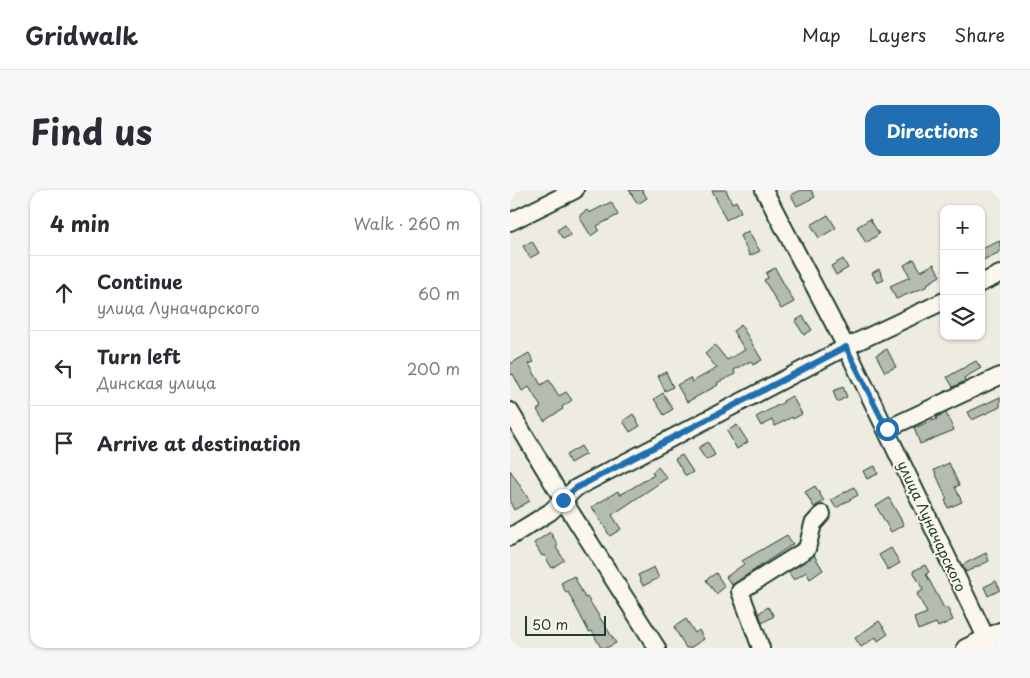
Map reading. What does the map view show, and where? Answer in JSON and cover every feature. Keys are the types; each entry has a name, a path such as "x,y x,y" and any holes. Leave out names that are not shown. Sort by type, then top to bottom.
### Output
{"street":[{"path":"510,222 575,190"},
{"name":"улица Луначарского","path":"764,190 846,347 992,639"},
{"path":"985,281 1000,274"},
{"path":"510,537 550,512 576,488 846,347 940,303"},
{"path":"887,429 1000,376"},
{"path":"510,411 563,500 657,648"},
{"path":"761,648 740,591 807,550 813,524 822,514"},
{"path":"965,648 992,639"}],"building":[{"path":"629,190 642,190 647,198 638,204"},
{"path":"712,190 726,190 732,203 736,201 741,212 726,220"},
{"path":"801,190 811,190 815,197 797,206 791,195"},
{"path":"611,202 618,215 597,226 599,230 591,236 580,215 587,210 589,213"},
{"path":"828,215 836,228 819,238 811,225"},
{"path":"870,219 879,234 866,243 857,227"},
{"path":"565,225 571,235 563,239 557,230"},
{"path":"748,231 760,251 750,256 740,236"},
{"path":"532,241 539,253 530,258 523,246"},
{"path":"1000,241 1000,252 985,259 985,247"},
{"path":"843,259 848,268 836,275 831,266"},
{"path":"914,259 921,271 934,264 940,276 927,284 928,286 896,299 890,286 910,277 904,265"},
{"path":"775,268 794,302 781,309 764,280 768,278 766,273"},
{"path":"879,269 884,280 877,283 872,273"},
{"path":"803,316 812,330 804,335 795,321"},
{"path":"741,325 762,360 753,365 751,361 734,370 735,374 687,402 677,385 690,378 692,382 717,368 705,354 715,345 727,360 745,350 733,331"},
{"path":"887,349 896,367 885,372 876,355"},
{"path":"529,353 534,362 529,364 541,385 549,380 559,396 566,392 572,400 562,407 563,409 544,421 537,410 541,407 529,387 522,391 513,374 510,375 510,364"},
{"path":"976,361 981,368 964,378 965,381 953,387 947,377"},
{"path":"666,372 673,387 665,391 658,376"},
{"path":"843,387 847,397 837,402 833,391"},
{"path":"663,393 673,409 664,415 654,399"},
{"path":"792,396 802,414 775,426 772,420 761,426 756,417"},
{"path":"1000,397 1000,407 972,420 968,412"},
{"path":"946,413 954,430 920,444 914,428 937,419 936,417"},
{"path":"633,414 640,426 630,432 623,421"},
{"path":"737,425 748,442 737,449 727,431"},
{"path":"708,442 715,455 706,460 698,448"},
{"path":"581,446 586,454 570,463 566,455"},
{"path":"682,455 693,472 688,475 685,475 675,459"},
{"path":"949,463 959,485 955,487 962,502 948,508 945,500 947,499 934,470"},
{"path":"875,466 878,474 867,479 863,471"},
{"path":"658,467 667,478 612,515 621,529 610,536 592,507 618,491 620,495 654,475 652,472"},
{"path":"510,470 530,501 514,510 510,502"},
{"path":"815,486 824,501 814,507 805,492"},
{"path":"854,487 858,495 836,508 831,500"},
{"path":"889,498 904,525 891,532 876,506"},
{"path":"550,532 564,560 552,568 534,543"},
{"path":"787,535 793,544 732,585 726,577 744,564 742,561"},
{"path":"891,548 900,563 888,570 879,555"},
{"path":"986,553 989,561 966,572 962,565"},
{"path":"814,555 823,570 810,579 806,572 794,580 788,572"},
{"path":"925,565 929,572 926,574 944,608 947,607 953,620 938,627 936,623 918,630 914,618 927,613 917,594 923,590 913,571"},
{"path":"654,567 659,578 643,586 638,575"},
{"path":"716,573 725,587 716,594 706,580"},
{"path":"574,576 585,598 587,597 616,643 606,648 601,648 592,631 589,632 568,592 566,593 561,583"},
{"path":"996,581 1000,590 988,596 984,587"},
{"path":"768,607 774,616 762,623 759,613"},
{"path":"686,619 695,633 699,630 704,639 690,648 686,648 674,627"},
{"path":"879,621 888,634 878,641 876,637 861,647 855,638"}],"route":[{"path":"563,500 576,488 846,347 887,429"}]}
